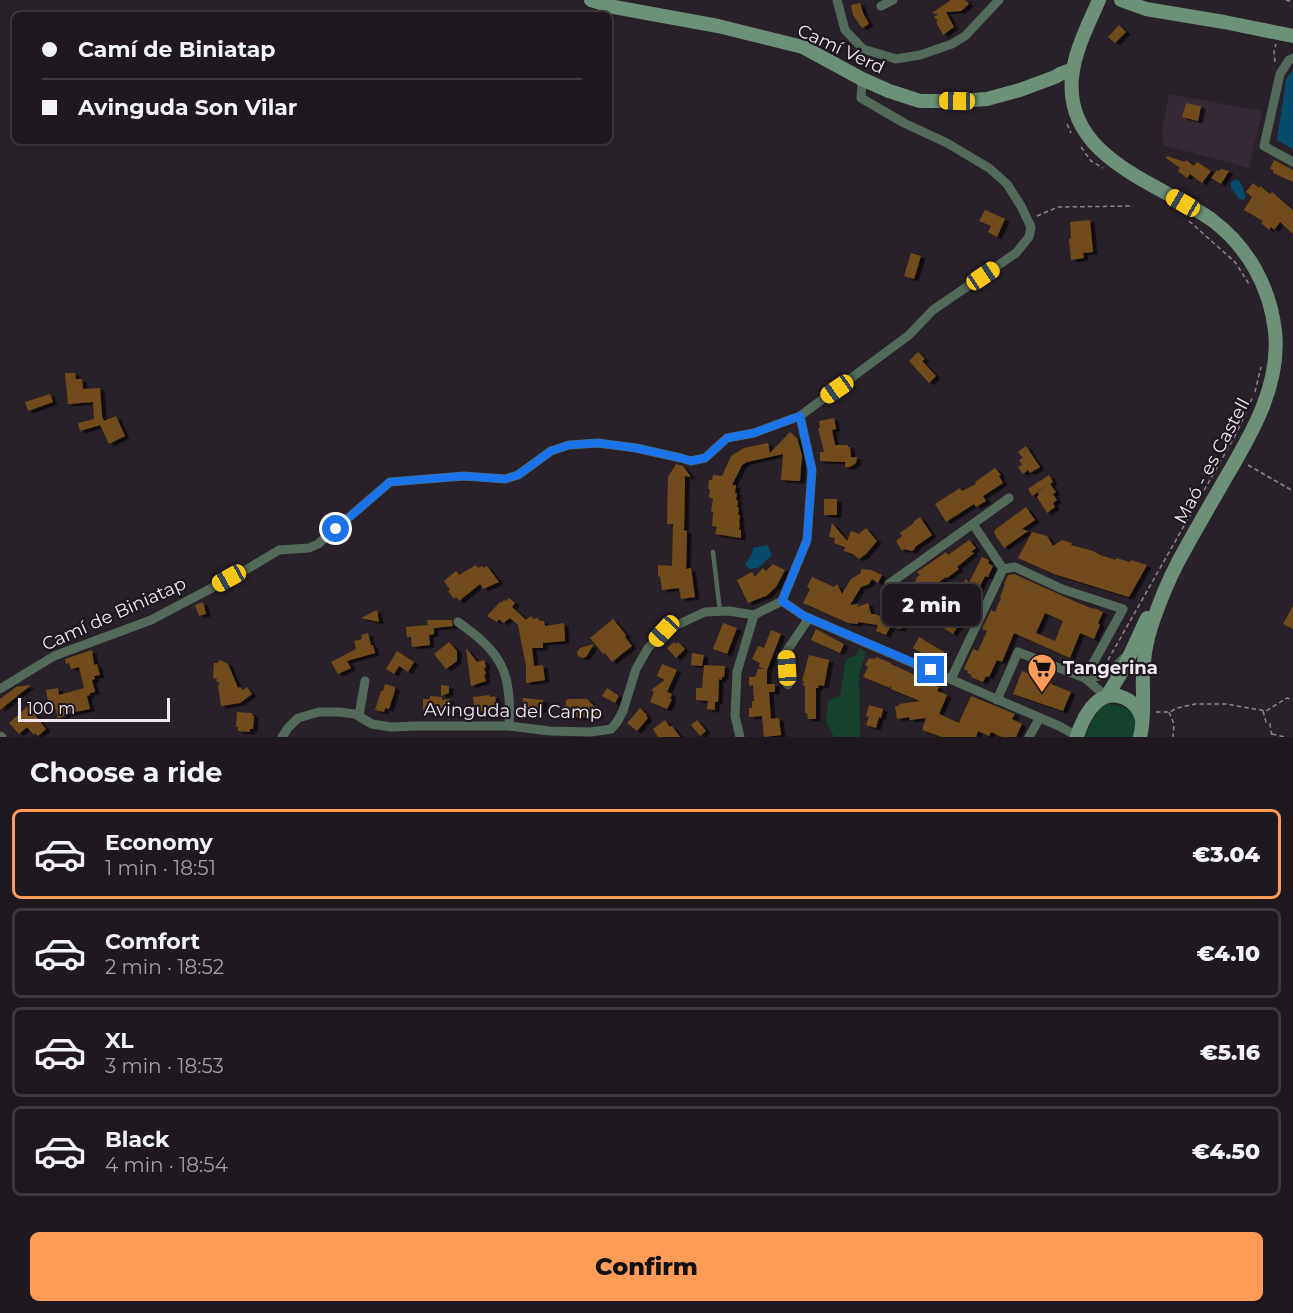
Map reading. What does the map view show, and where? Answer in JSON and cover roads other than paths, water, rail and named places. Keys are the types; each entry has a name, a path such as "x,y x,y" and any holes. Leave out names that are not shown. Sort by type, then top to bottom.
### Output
{"main road":[{"name":"Camí Verd","path":"591,0 614,8 718,26 803,46 862,79 920,101 987,99 1020,90 1073,69"},
{"name":"Maó - es Castell","path":"1099,0 1081,41 1073,69 1072,90 1075,109 1081,125 1091,140 1120,166 1199,212 1234,240 1251,262 1265,287 1275,333 1273,370 1261,411 1237,459 1177,564"},
{"path":"1121,0 1146,9 1293,36"},
{"path":"1077,736 1092,707 1105,697 1124,668 1164,582 1177,564"},
{"path":"1140,737 1148,636 1177,564"},
{"path":"1105,697 1115,696 1128,699 1137,706 1143,716"}],"street":[{"path":"837,0 845,30 862,49 896,59 920,55 952,44 965,36 999,0"},
{"path":"881,6 893,0"},
{"path":"1293,58 1289,60 1280,74 1264,146 1293,162"},
{"name":"Camí de Biniatap","path":"0,689 54,656 151,620 279,550 309,548 318,544 390,482 464,476 505,479 518,475 551,451 569,445 588,443 636,448 691,461 705,458 727,438 754,433 800,416 909,335 933,309 1016,253 1029,237 1030,227 1022,206 1007,184 989,168 947,142 904,123 861,98 862,79"},
{"path":"740,737 735,716 737,672 754,615 782,601 807,540 812,470 800,416"},
{"path":"889,584 1009,498"},
{"path":"973,524 1003,569"},
{"path":"1003,569 1015,567 1062,589 1123,609 1085,678"},
{"path":"951,679 1003,569"},
{"path":"782,601 809,618 1059,726 1077,736"},
{"name":"Avinguda del Camp","path":"282,737 297,718 319,712 339,712 359,716 390,732 416,726 509,726 549,734 611,729 623,711 636,669 648,648 664,631 705,612 729,611 754,615"},
{"path":"788,685 786,652 809,618"},
{"path":"458,622 476,634 503,667 510,705 509,726"},
{"path":"1085,678 1099,677 1109,673 1135,645"},
{"path":"997,700 1018,652 1085,678 1105,697"},
{"path":"359,716 365,681"},
{"path":"1029,737 1039,718"},
{"path":"611,729 620,737"}],"lane":[{"path":"713,552 720,612"}],"water":[{"path":"1293,71 1293,149 1277,140 1286,80"},
{"path":"1234,180 1240,182 1246,196 1244,200 1239,199 1231,188"},
{"path":"767,545 772,555 758,568 749,569 745,564 753,548"}],"place":[{"name":"Tangerina","path":"1042,694"}]}
